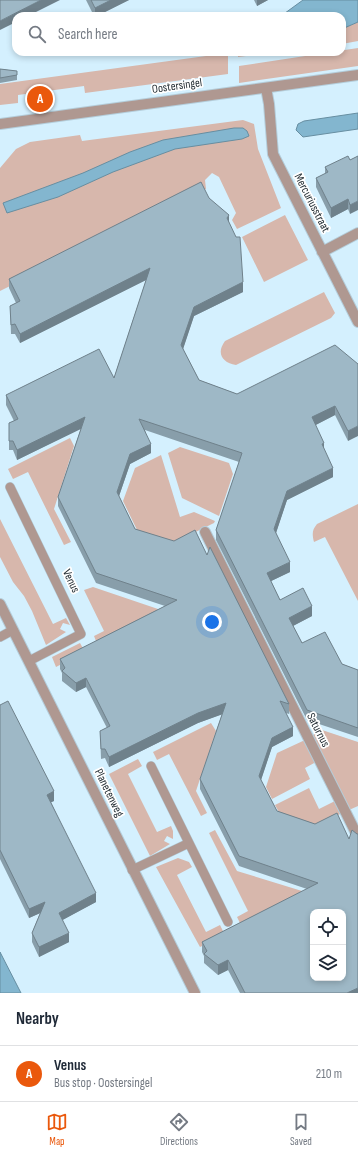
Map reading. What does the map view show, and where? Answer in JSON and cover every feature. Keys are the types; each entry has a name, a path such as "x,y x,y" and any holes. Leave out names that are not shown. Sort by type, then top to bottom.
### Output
{"street":[{"name":"Oostersingel","path":"0,124 358,74"},
{"name":"Mercuriusstraat","path":"266,88 269,104 272,154 358,322"},
{"path":"322,252 358,233"},
{"name":"Saturnus","path":"205,532 254,633 358,837"},
{"name":"Planetenweg","path":"0,604 195,993"}],"lane":[{"name":"Venus","path":"10,487 82,634 29,661"},
{"path":"0,637 13,630"},
{"path":"151,766 228,922"},
{"path":"132,870 189,843"}],"shaded area":[{"path":"358,22 358,41 346,43 346,27"},
{"path":"358,48 358,66 239,83 239,66 305,56 346,56 346,50"},
{"path":"206,56 228,56 228,74 85,93 84,86 18,95 18,103 0,105 0,84"},
{"path":"243,120 254,124 258,149 281,208 237,229 232,220 236,213 219,177 212,173 205,180 206,189 0,291 0,168 16,149 30,142 80,135 82,141"},
{"path":"285,215 308,260 264,282 242,237"},
{"path":"324,292 335,313 331,318 236,365 227,362 222,357 221,350 225,341"},
{"path":"70,438 74,446 54,509 71,542 64,545 28,472 13,479 8,469"},
{"path":"180,447 229,463 233,474 219,516 182,498 168,453"},
{"path":"161,455 180,517 194,512 215,521 214,523 173,543 139,534 123,501 135,468"},
{"path":"358,504 358,601 325,537 314,542 313,530 317,524"},
{"path":"0,519 53,624 66,618 70,625 63,623 60,629 66,632 46,645 32,611 24,596 13,582 0,557"},
{"path":"93,587 158,609 157,616 98,646 94,636 104,631 84,590"},
{"path":"80,643 85,652 56,667 52,657"},
{"path":"211,723 216,731 196,791 207,813 201,816 169,754 157,760 153,752"},
{"path":"322,730 358,742 358,806 349,810 311,736"},
{"path":"305,740 316,762 305,768 310,779 272,799 266,787 277,753"},
{"path":"138,759 142,766 128,774 157,832 171,826 173,831 173,839 167,836 164,841 170,844 150,856 109,774"},
{"path":"309,788 319,809 335,801 342,813 315,827 281,816 275,805"},
{"path":"215,830 237,871 302,891 301,898 242,927 237,917 248,911 209,833"},
{"path":"178,858 189,862 192,867 177,875 206,932 220,925 225,935 200,947 156,867"}],"water":[{"path":"303,0 358,0 358,22 346,27 346,12 286,12"},
{"path":"358,113 358,129 303,137 296,130 298,124 304,121"},
{"path":"234,128 243,128 247,131 249,136 242,139 175,149 113,172 58,197 7,213 3,203 83,173 130,152 163,140"},
{"path":"0,952 21,993 0,993"}],"building":[{"path":"0,0 41,0 18,12 12,12 12,15 0,21"},
{"path":"91,0 111,0 95,8"},
{"path":"0,69 17,71 17,75 0,78"},
{"path":"348,156 350,160 358,156 358,201 350,205 348,199 331,208 316,178 328,172 325,167"},
{"path":"201,182 209,198 229,215 227,218 236,237 240,237 243,282 194,307 181,345 199,380 237,394 335,345 358,364 358,426 348,431 335,406 312,417 333,468 287,491 274,529 290,562 267,573 280,600 303,588 312,606 289,618 302,643 325,632 342,664 358,670 358,728 307,710 216,530 242,453 139,419 151,444 130,454 117,492 135,529 174,541 195,530 207,555 210,547 289,704 280,701 293,727 272,738 259,776 277,811 315,824 337,813 349,839 352,830 358,834 358,988 347,993 245,993 228,960 218,965 204,954 207,951 202,942 318,883 239,856 200,779 226,703 198,713 109,757 105,749 101,749 100,731 110,726 86,678 76,683 62,671 65,668 60,659 177,600 96,573 58,497 85,417 17,450 13,441 9,441 9,423 18,419 6,395 99,349 114,378 150,268 20,334 15,324 11,325 10,306 20,301 9,279"},
{"path":"8,701 54,791 47,795 96,893 59,913 69,933 39,947 32,933 45,902 29,909 0,850 0,705"}],"place":[{"name":"Venus","path":"40,99"}]}
